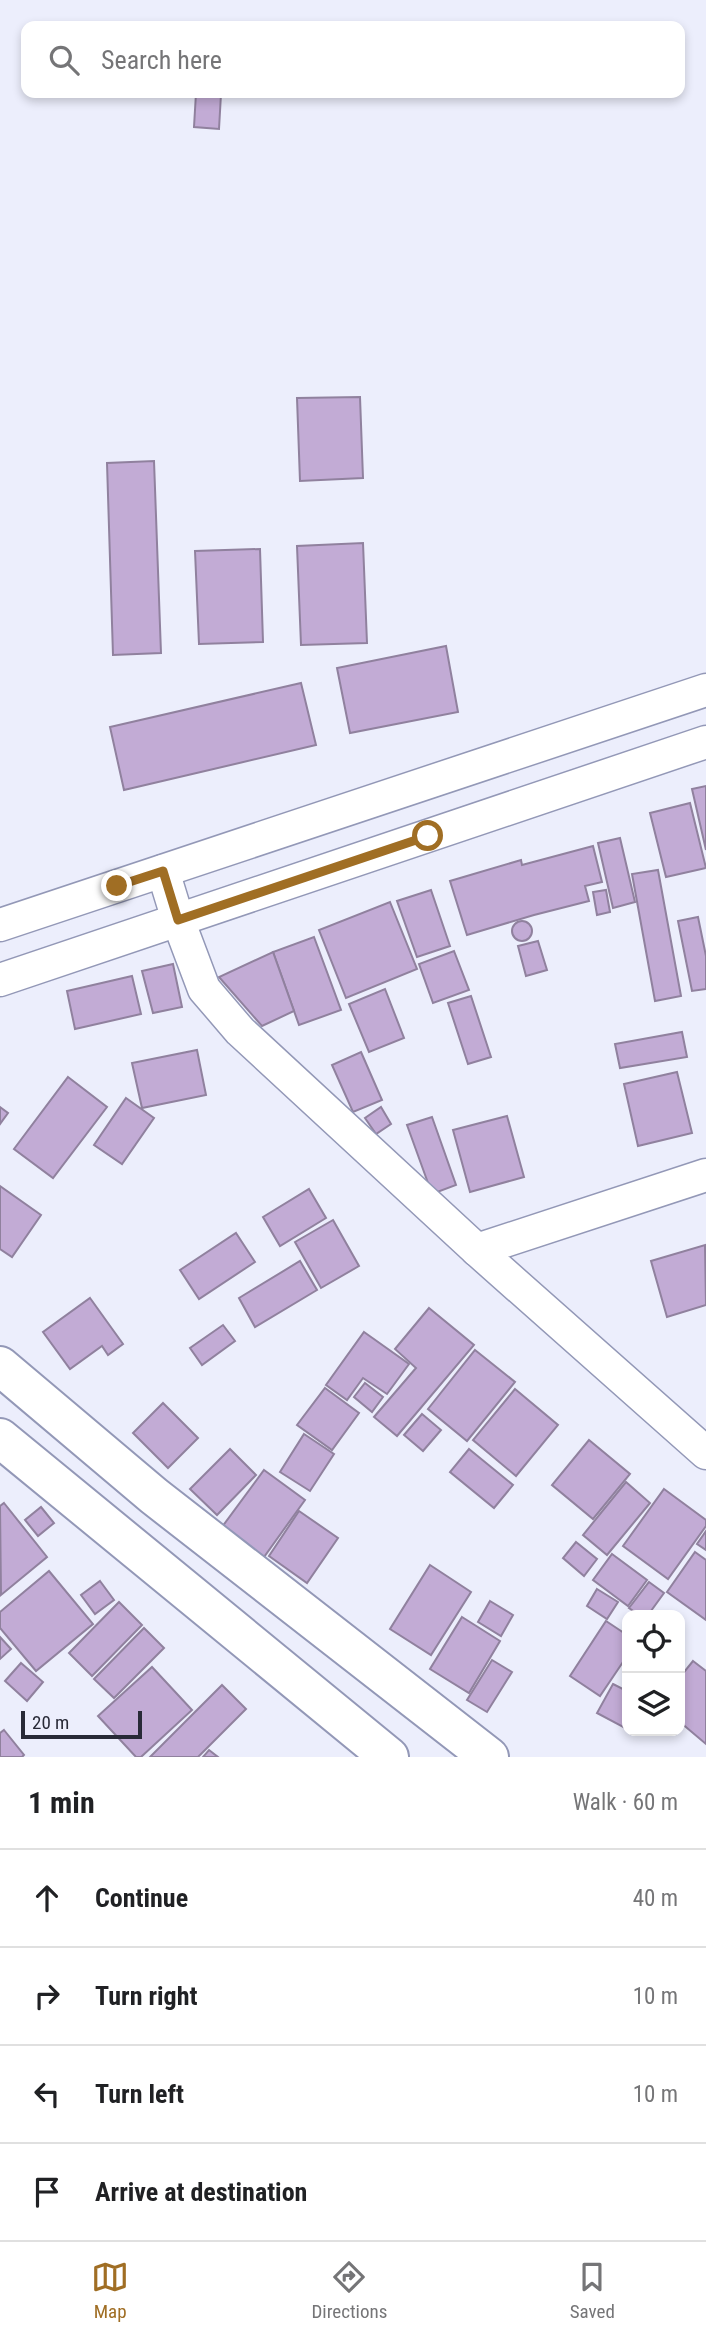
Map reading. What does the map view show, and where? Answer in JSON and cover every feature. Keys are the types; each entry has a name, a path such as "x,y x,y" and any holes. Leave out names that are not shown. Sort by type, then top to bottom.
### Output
{"main road":[{"path":"0,1366 154,1496 489,1757"},
{"path":"0,1438 389,1757"},
{"path":"118,1535 154,1496"},
{"path":"357,1732 392,1681"}],"street":[{"path":"0,925 706,690"},
{"path":"0,980 706,741"},
{"path":"163,871 204,989 240,1031 477,1251 706,1453"},
{"path":"477,1251 706,1175"}],"building":[{"path":"196,98 221,98 219,129 194,127"},
{"path":"360,397 363,478 300,481 297,398"},
{"path":"154,461 161,653 113,655 107,463"},
{"path":"363,543 367,643 301,645 297,546"},
{"path":"260,549 263,642 199,644 195,551"},
{"path":"446,646 458,712 350,733 337,668"},
{"path":"301,683 316,745 124,790 110,727"},
{"path":"706,786 706,850 692,789"},
{"path":"690,803 706,868 666,877 650,813"},
{"path":"620,838 635,902 613,908 598,843"},
{"path":"593,846 602,882 585,886 589,901 467,935 450,881 521,860 522,865"},
{"path":"658,870 681,996 655,1001 632,874"},
{"path":"431,890 450,946 417,957 397,901"},
{"path":"606,890 610,912 597,915 593,892"},
{"path":"390,902 417,969 346,998 319,930"},
{"path":"698,917 706,956 706,989 692,991 678,921"},
{"path":"522,921 529,924 532,931 529,938 522,941 515,938 512,931 515,924"},
{"path":"314,937 341,1010 299,1025 273,952"},
{"path":"538,941 547,970 526,976 518,946"},
{"path":"454,951 469,990 433,1003 419,964"},
{"path":"273,952 294,1011 262,1026 219,977"},
{"path":"173,964 182,1007 153,1013 142,971"},
{"path":"132,976 141,1014 75,1029 67,991"},
{"path":"385,989 404,1038 369,1052 349,1004"},
{"path":"471,996 491,1057 468,1064 448,1003"},
{"path":"682,1032 687,1057 620,1068 615,1044"},
{"path":"197,1050 206,1095 142,1108 132,1063"},
{"path":"361,1052 382,1100 353,1112 332,1065"},
{"path":"677,1072 692,1133 638,1146 624,1084"},
{"path":"68,1077 107,1107 53,1178 14,1149"},
{"path":"126,1098 154,1118 122,1164 94,1145"},
{"path":"0,1107 8,1113 0,1124"},
{"path":"381,1107 391,1124 376,1134 365,1118"},
{"path":"507,1116 524,1177 470,1192 453,1130"},
{"path":"432,1117 456,1185 432,1194 407,1125"},
{"path":"0,1186 41,1215 12,1257 0,1249"},
{"path":"309,1189 326,1218 280,1246 263,1217"},
{"path":"333,1220 359,1266 321,1288 295,1242"},
{"path":"236,1233 255,1262 199,1299 180,1270"},
{"path":"705,1245 706,1305 667,1317 651,1261"},
{"path":"300,1261 317,1290 255,1327 239,1298"},
{"path":"90,1298 123,1344 108,1355 102,1346 70,1369 43,1332"},
{"path":"429,1308 474,1345 397,1436 374,1417 416,1368 395,1349"},
{"path":"223,1325 235,1341 202,1365 190,1348"},
{"path":"364,1332 409,1364 387,1394 363,1378 347,1400 326,1385"},
{"path":"475,1350 515,1382 467,1441 428,1409"},
{"path":"365,1383 383,1397 372,1412 354,1397"},
{"path":"325,1388 359,1413 332,1450 297,1425"},
{"path":"515,1389 558,1425 516,1476 473,1440"},
{"path":"163,1403 198,1438 168,1468 133,1433"},
{"path":"422,1414 441,1430 423,1451 404,1435"},
{"path":"304,1434 334,1454 310,1491 280,1472"},
{"path":"589,1440 630,1474 593,1519 552,1485"},
{"path":"230,1449 256,1475 217,1515 190,1489"},
{"path":"469,1449 513,1485 494,1508 450,1472"},
{"path":"264,1470 305,1500 264,1557 222,1527"},
{"path":"626,1482 650,1503 607,1555 583,1535"},
{"path":"664,1489 706,1520 706,1526 668,1579 623,1546"},
{"path":"4,1503 47,1557 1,1595 0,1506"},
{"path":"41,1507 54,1523 38,1536 25,1520"},
{"path":"299,1511 338,1538 307,1583 269,1556"},
{"path":"706,1531 706,1550 697,1544"},
{"path":"576,1542 597,1559 584,1576 563,1558"},
{"path":"695,1552 706,1560 706,1620 667,1592"},
{"path":"612,1554 647,1580 628,1606 593,1580"},
{"path":"430,1565 471,1592 431,1655 390,1629"},
{"path":"49,1571 93,1624 36,1671 0,1628 0,1612"},
{"path":"100,1581 114,1600 95,1614 81,1595"},
{"path":"649,1582 664,1593 652,1610 629,1608"},
{"path":"597,1589 618,1602 607,1619 587,1606"},
{"path":"490,1601 513,1615 501,1636 478,1622"},
{"path":"119,1602 142,1625 92,1676 69,1653"},
{"path":"462,1617 500,1641 469,1693 430,1669"},
{"path":"606,1621 622,1632 622,1663 600,1696 570,1676"},
{"path":"144,1628 164,1648 114,1698 94,1679"},
{"path":"0,1637 11,1649 0,1659"},
{"path":"492,1660 512,1672 487,1712 467,1700"},
{"path":"693,1661 706,1671 706,1744 685,1726 685,1671"},
{"path":"21,1663 43,1682 27,1701 5,1681"},
{"path":"152,1667 192,1710 141,1757 136,1757 98,1716"},
{"path":"613,1684 622,1688 622,1726 597,1713"},
{"path":"222,1685 246,1709 198,1757 150,1757"},
{"path":"4,1730 24,1755 22,1757 0,1757 0,1733"},
{"path":"209,1750 218,1757 203,1757"}],"route":[{"path":"117,886 163,871 178,920 428,836"}]}
